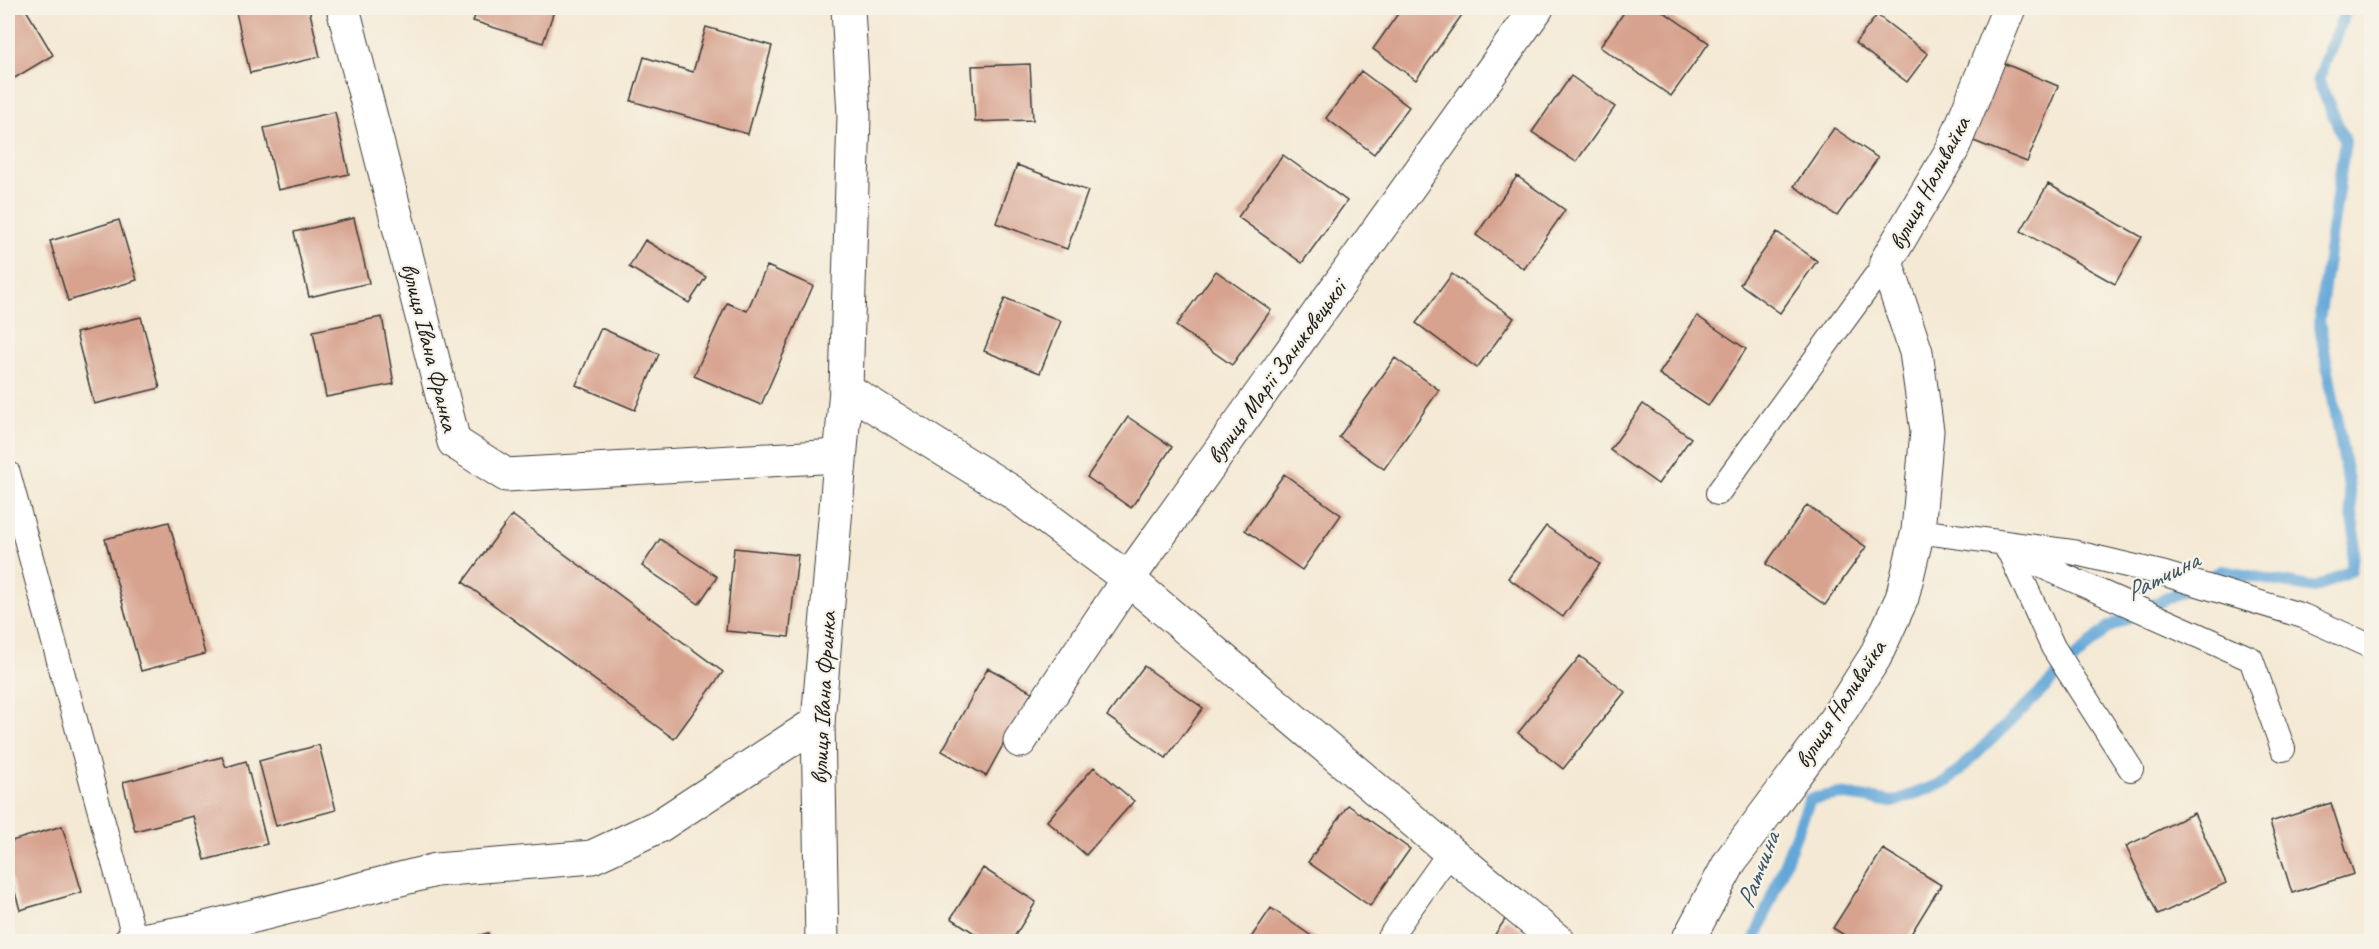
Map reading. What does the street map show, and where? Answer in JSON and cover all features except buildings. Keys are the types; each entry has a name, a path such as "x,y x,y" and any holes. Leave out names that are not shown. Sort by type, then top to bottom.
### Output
{"street":[{"name":"вулиця Івана Франка","path":"343,8 454,442 506,475 839,456"},
{"name":"вулиця Івана Франка","path":"822,942 818,722 846,389 854,115 848,8"},
{"name":"вулиця Марії Заньковецької","path":"1020,741 1128,579 1538,8"},
{"name":"вулиця Наливайка","path":"1687,942 1731,860 1829,729 1875,657 1902,598 1918,531 1927,431 1916,352 1886,262 1952,150 2010,8"},
{"path":"846,389 1012,492 1128,579 1559,942"},
{"path":"132,941 200,936 436,870 592,857 659,826 818,722"}],"lane":[{"path":"1718,493 1886,262"},
{"path":"8,473 132,941"},
{"path":"1918,531 2072,552 2165,574 2303,616 2372,647"},
{"path":"1982,539 2251,659 2283,749"},
{"path":"2009,552 2053,647 2131,769"},
{"path":"1386,942 1450,852"}],"waterway":[{"name":"Ратчина","path":"1754,942 1810,799 1840,794 1893,802 1948,781 2107,628 2222,571 2315,588 2351,570 2355,537 2348,481 2319,321 2345,141 2318,80 2347,8"}]}
